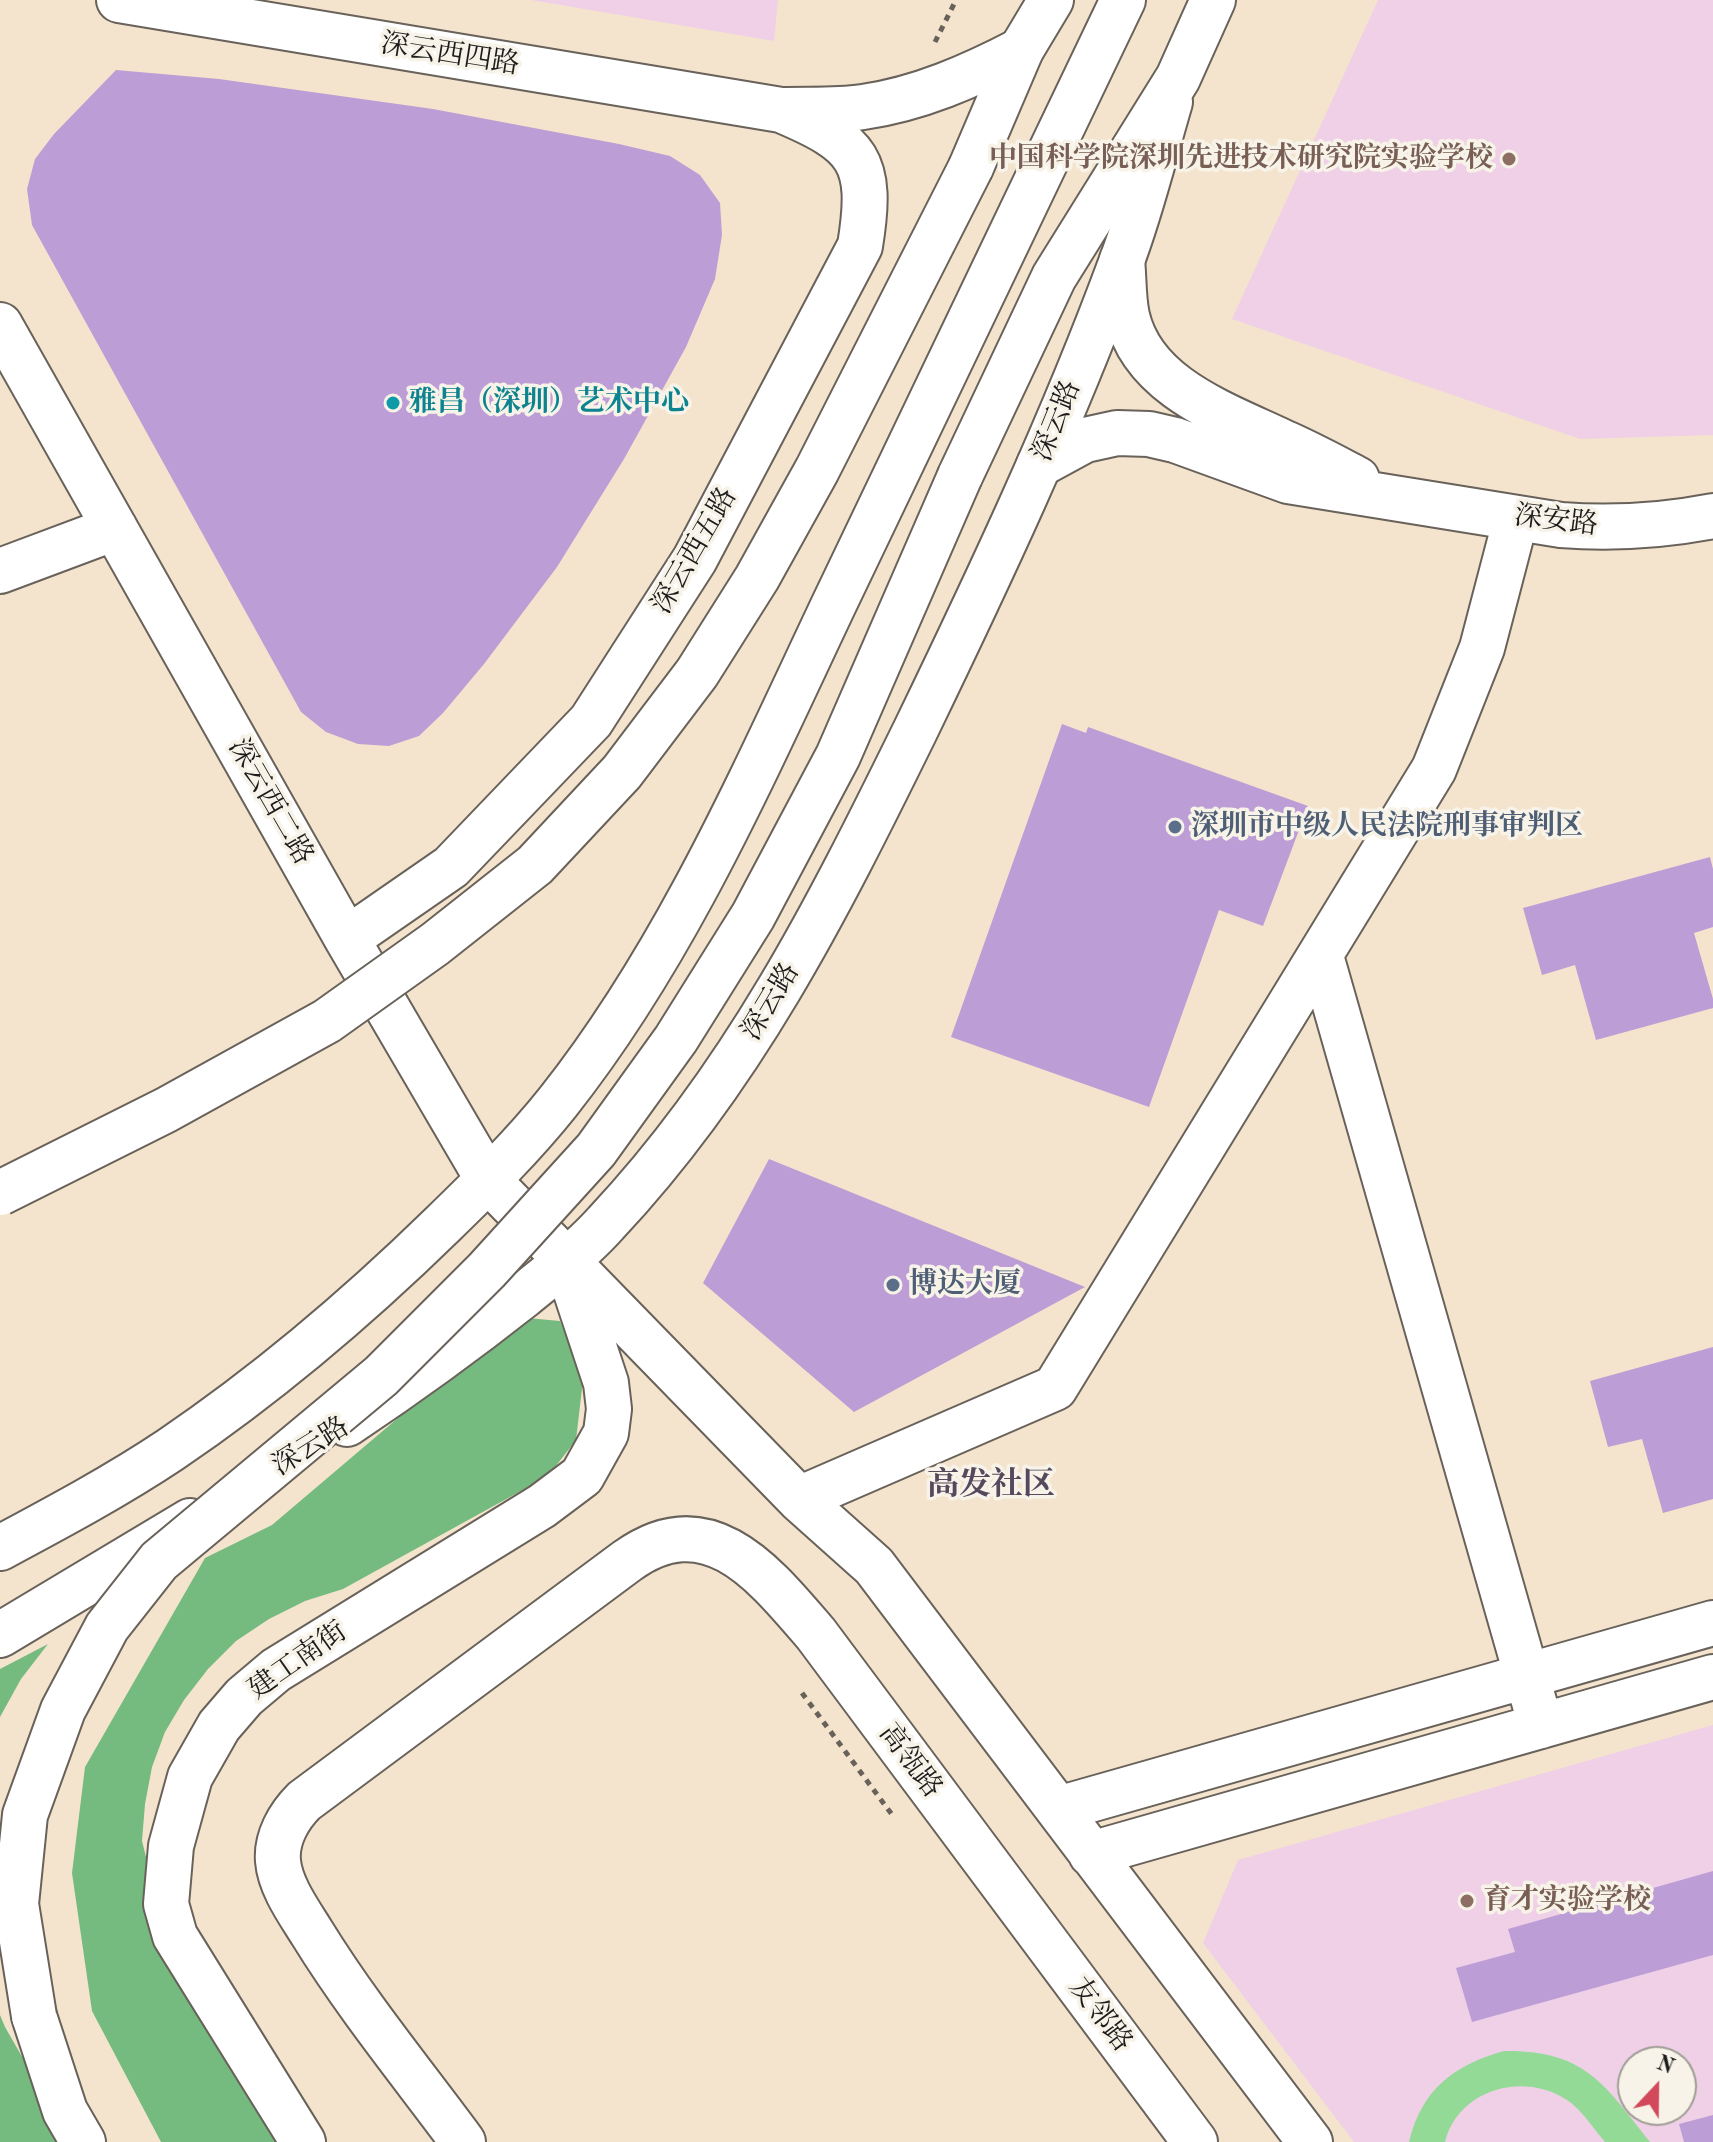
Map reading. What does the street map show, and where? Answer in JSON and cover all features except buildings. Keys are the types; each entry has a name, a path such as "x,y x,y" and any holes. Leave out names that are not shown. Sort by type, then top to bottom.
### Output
{"main road":[{"name":"深云西四路","path":"119,0 781,110"},
{"path":"0,1193 166,1110 327,1021 435,944 546,853 622,772 697,673 757,578 817,470 971,167 1021,50 1051,0"},
{"path":"0,1548 167,1452 332,1327 488,1180 549,1113 604,1041 650,970 757,765 1123,0"},
{"path":"83,2142 65,2111 34,2016 16,1904 25,1815 63,1710 107,1627 159,1561 381,1376 487,1270 596,1150 676,1039 753,916 838,756 960,476 1054,277 1178,78 1213,0"},
{"path":"781,110 861,108 904,98 966,78 1021,50"},
{"name":"深云路","path":"0,1635 323,1440 471,1338 603,1227 662,1161 718,1087 769,1009 878,806 1039,465 1122,260 1178,78"},
{"name":"深云西五路","path":"347,939 451,867 591,721 695,559 860,246 866,206 862,171 847,145 819,126 781,110"},
{"path":"1122,260 1127,317 1140,347 1162,375 1188,395 1229,417 1399,500"},
{"name":"深云西二路","path":"0,325 347,939 488,1180 799,1499 874,1566 1310,2142"},
{"name":"深安路","path":"1039,465 1085,440 1117,433 1149,434 1175,440 1288,481 1561,525 1628,528 1713,516"},
{"path":"799,1499 1055,1388 1434,769 1482,648 1516,518"},
{"path":"0,571 115,528"},
{"path":"1321,956 1541,1726"},
{"name":"建工南街","path":"303,2142 175,1936 166,1904 171,1846 190,1777 219,1726 244,1697 276,1670 542,1506 582,1476 606,1433 609,1409 606,1383 566,1261"},
{"name":"高瓴路","path":"463,2142 335,1971 297,1910 277,1860 286,1824 294,1811 641,1551 686,1539 710,1541 732,1551 773,1584 816,1634 1005,1887"},
{"path":"1058,1809 1713,1623"},
{"path":"1091,1854 1713,1677"},
{"name":"友邻路","path":"1005,1887 1195,2142"}],"path":[{"path":"931,51 956,0"},
{"path":"802,1693 893,1816"}],"shaded area":[{"path":"531,0 778,0 774,41"},
{"name":"中国科学院深圳先进技术研究院实验学校","path":"1378,0 1713,0 1713,435 1580,439 1232,319"},
{"name":"育才实验学校","path":"1713,1725 1713,2142 1354,2142 1203,1943 1238,1860"}],"green space":[{"path":"517,1317 560,1321 583,1380 576,1440 548,1476 343,1589 305,1601 269,1619 236,1641 208,1669 165,1732 152,1767 142,1841 174,1969 281,2142 161,2142 92,2011 72,1873 85,1767 205,1558 272,1525"},
{"path":"48,1644 21,1679 0,1717 0,1669"},
{"path":"0,2015 5,2027 71,2142 0,2142"},
{"path":"1504,2051 1532,2052 1574,2064 1590,2074 1617,2101 1617,2126 1637,2126 1650,2142 1605,2142 1567,2100 1550,2091 1513,2087 1495,2090 1464,2109 1452,2124 1445,2142 1409,2142 1422,2107 1432,2094 1455,2072"}],"place":[{"name":"中国科学院深圳先进技术研究院实验学校","path":"1509,159"},
{"name":"雅昌（深圳）艺术中心","path":"393,403"},
{"name":"深圳市中级人民法院刑事审判区","path":"1175,827"},
{"name":"博达大厦","path":"893,1285"},
{"name":"育才实验学校","path":"1467,1901"}],"district":[{"name":"高发社区","path":"991,1486"}]}
